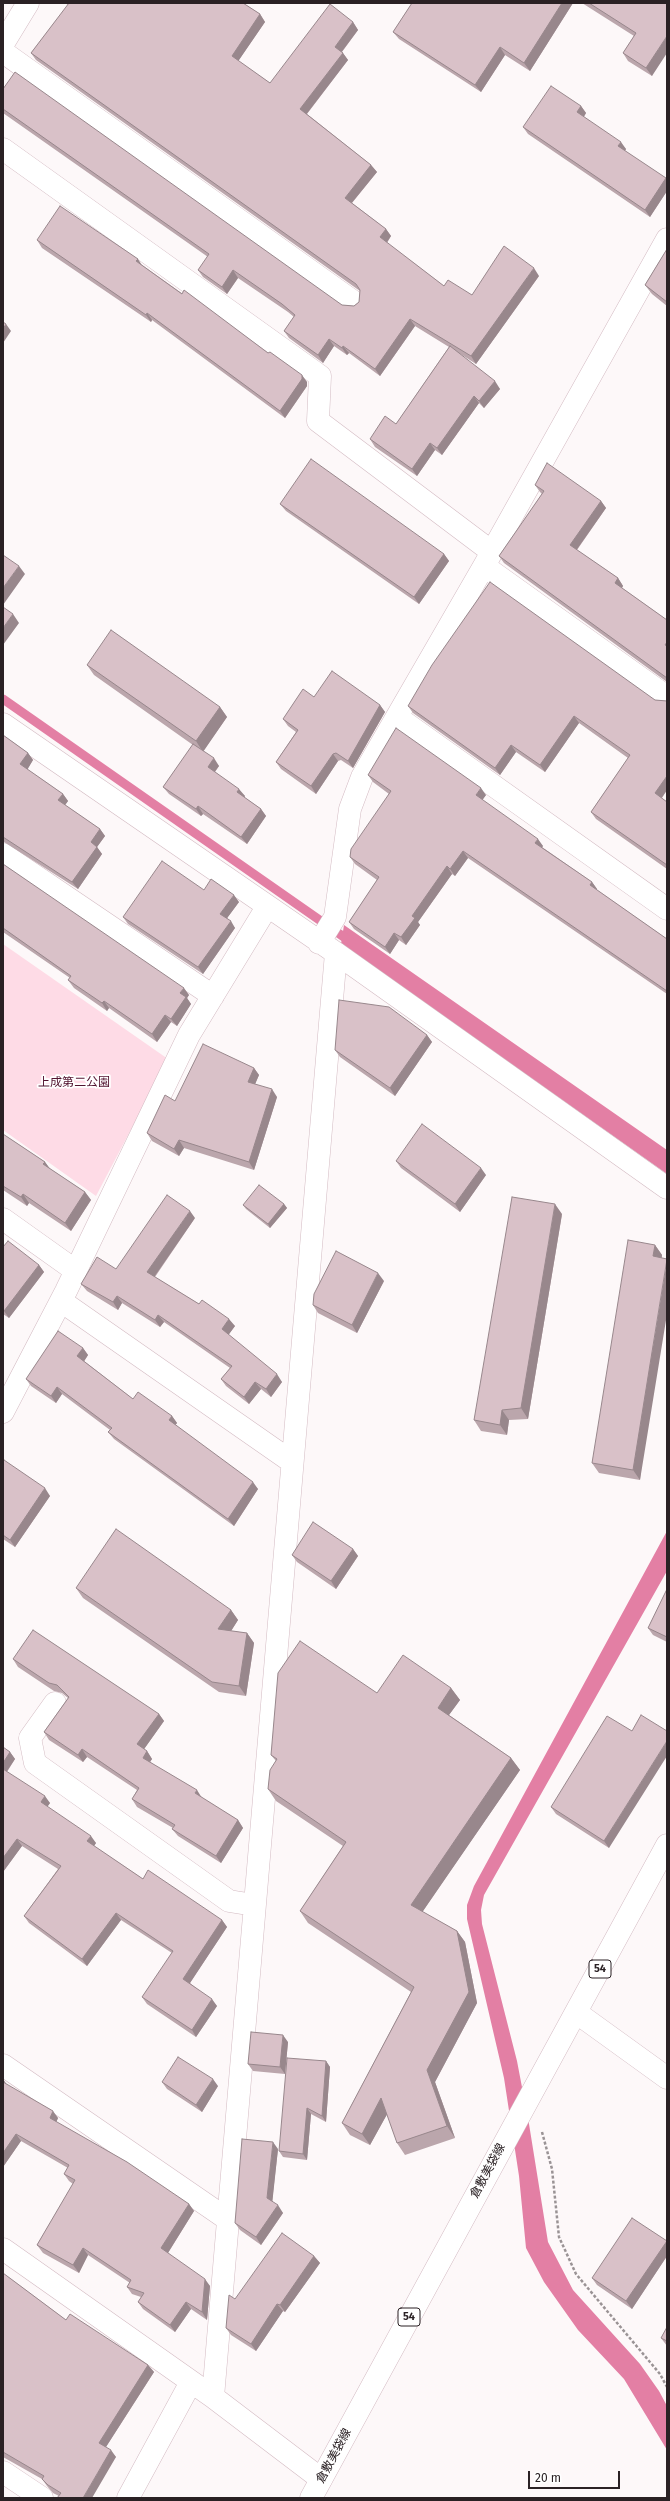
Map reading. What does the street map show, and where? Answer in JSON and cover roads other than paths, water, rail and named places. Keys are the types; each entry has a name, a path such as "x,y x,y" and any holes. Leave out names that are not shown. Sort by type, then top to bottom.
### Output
{"street":[{"path":"3,44 28,3"},
{"path":"3,52 354,302"},
{"path":"3,148 320,376 318,421 488,559 667,697"},
{"path":"213,2397 292,1462 329,937 350,810 362,777 488,559 667,239"},
{"path":"397,717 667,909"},
{"path":"3,724 267,907 329,937 667,1188"},
{"path":"3,854 213,996"},
{"path":"3,1412 76,1271 189,1035 267,907"},
{"path":"3,1219 76,1271"},
{"path":"61,1301 292,1462"},
{"path":"54,1703 30,1738 35,1763 230,1901 254,1905"},
{"name":"倉敷美袋線","path":"316,2489 507,2137 577,2013 667,1844"},
{"path":"577,2013 667,2078"},
{"path":"3,2065 227,2219"},
{"path":"3,2249 213,2397 316,2489"},
{"path":"128,2498 192,2382"},
{"path":"3,2472 42,2498"}],"waterway":[{"path":"3,699 351,942"}],"park label":[{"name":"上成第二公園","path":"74,1083"}]}
